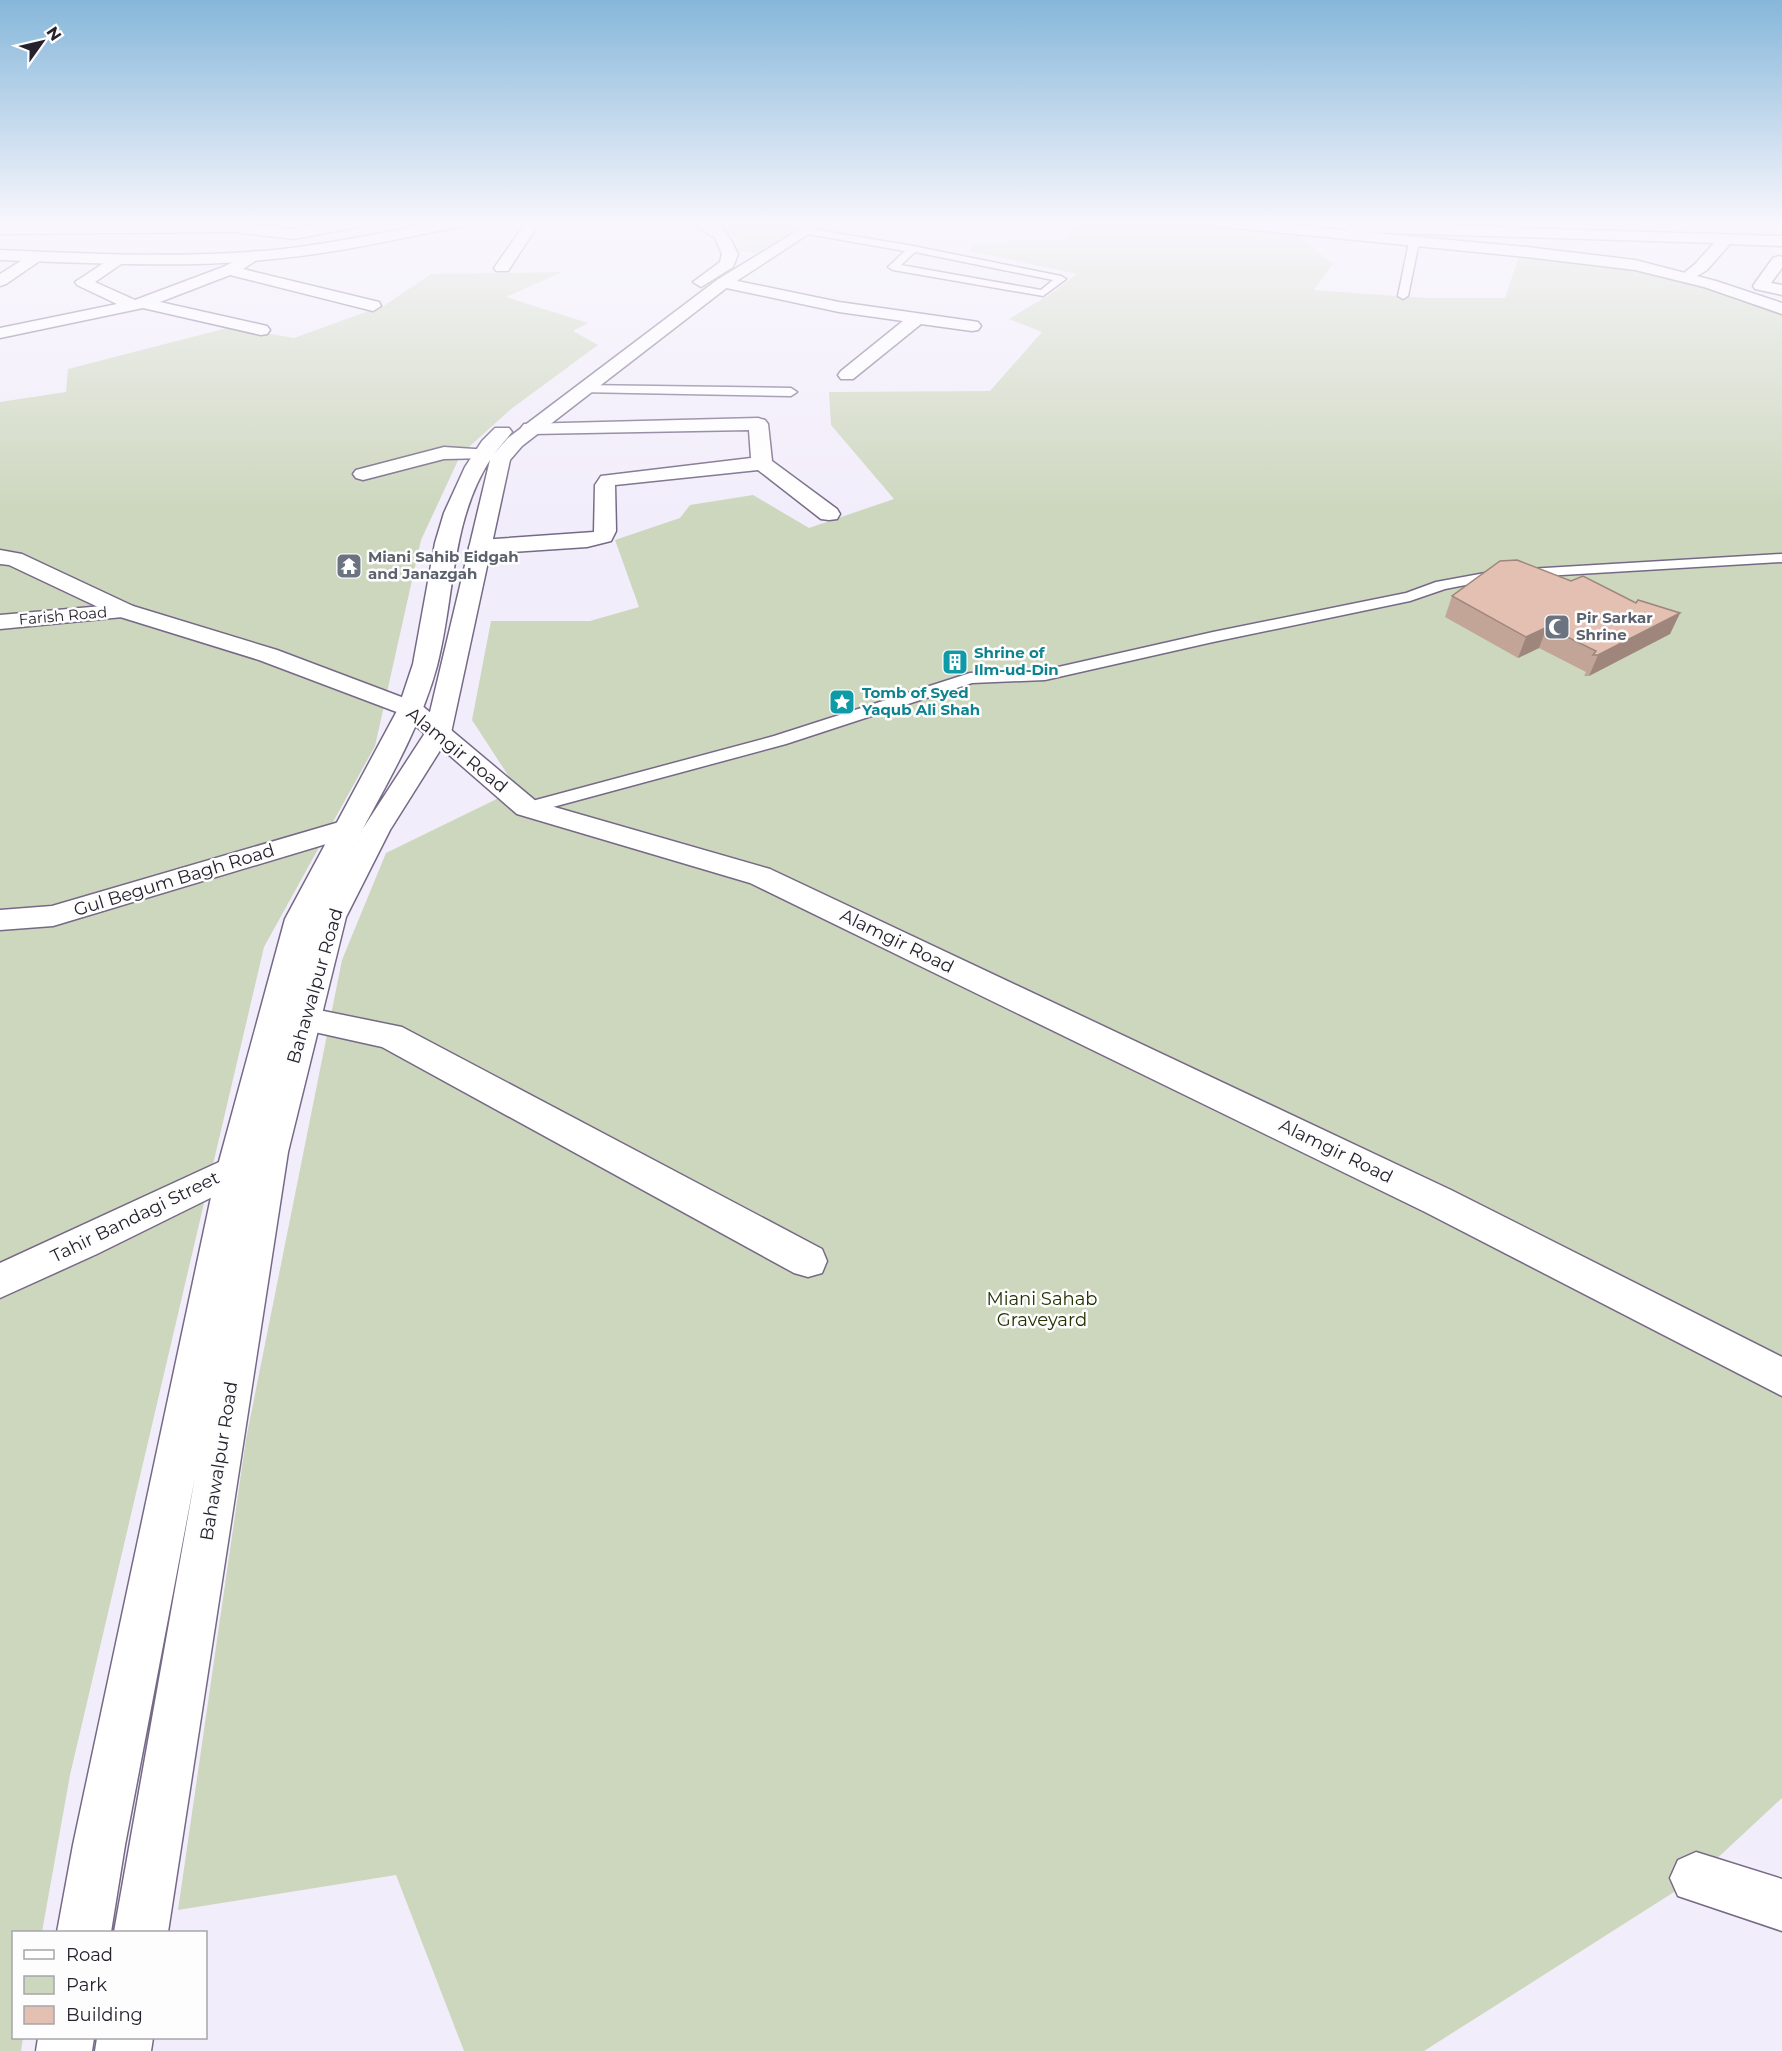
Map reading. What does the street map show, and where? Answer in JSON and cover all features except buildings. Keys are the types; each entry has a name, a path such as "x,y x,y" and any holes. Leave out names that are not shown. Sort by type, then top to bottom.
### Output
{"street":[{"path":"0,333 75,318"},
{"path":"201,318 261,330"},
{"name":"Bahawalpur Road","path":"84,1931 99,1845 235,1169 300,919 411,709 425,664 446,543 465,489 483,454 513,421 650,318"},
{"name":"Bahawalpur Road","path":"141,1931 270,1152 331,917 376,830 438,733 500,459 531,428 676,318"},
{"path":"847,375 918,318 972,326"},
{"path":"480,547 587,540 603,536 605,531 605,485 608,480 684,449 758,424 762,463"},
{"path":"531,428 684,449 762,463 829,514"},
{"path":"363,474 444,453 483,454"},
{"name":"Alamgir Road","path":"0,557 14,559 125,610 268,655 411,709 527,808 760,876 1438,1201 1782,1377"},
{"name":"Farish Road","path":"0,621 125,610"},
{"name":"Gul Begum Bagh Road","path":"0,920 53,916 346,829"},
{"path":"304,1019 390,1036 808,1261"},
{"name":"Tahir Bandagi Street","path":"0,1281 270,1152"},
{"path":"1696,1878 1782,1905"}],"lane":[{"path":"582,388 791,392"},
{"path":"527,808 780,740 970,678 1045,675 1203,639 1410,597 1441,585 1496,575 1782,558"}],"green space":[{"path":"350,318 571,318 588,323 573,331 598,345 511,409 461,454 421,540 375,746 264,947 70,1775 42,1931 12,1931 12,2039 23,2039 21,2051 0,2051 0,402 66,392 68,369 231,327 294,338"},
{"name":"Miani Sahab Graveyard","path":"1782,318 1782,1798 1696,1878 1424,2051 464,2051 396,1875 178,1910 246,1439 342,960 386,853 517,789 472,720 491,621 590,621 639,607 615,540 680,518 690,505 753,495 809,528 894,499 831,425 829,392 990,391 1042,332 1009,319"}],"place":[{"name":"Miani Sahib Eidgah and Janazgah","path":"349,566"},
{"name":"Pir Sarkar Shrine","path":"1557,627"},
{"name":"Shrine of Ilm-ud-Din","path":"955,662"},
{"name":"Tomb of Syed Yaqub Ali Shah","path":"842,702"}]}
